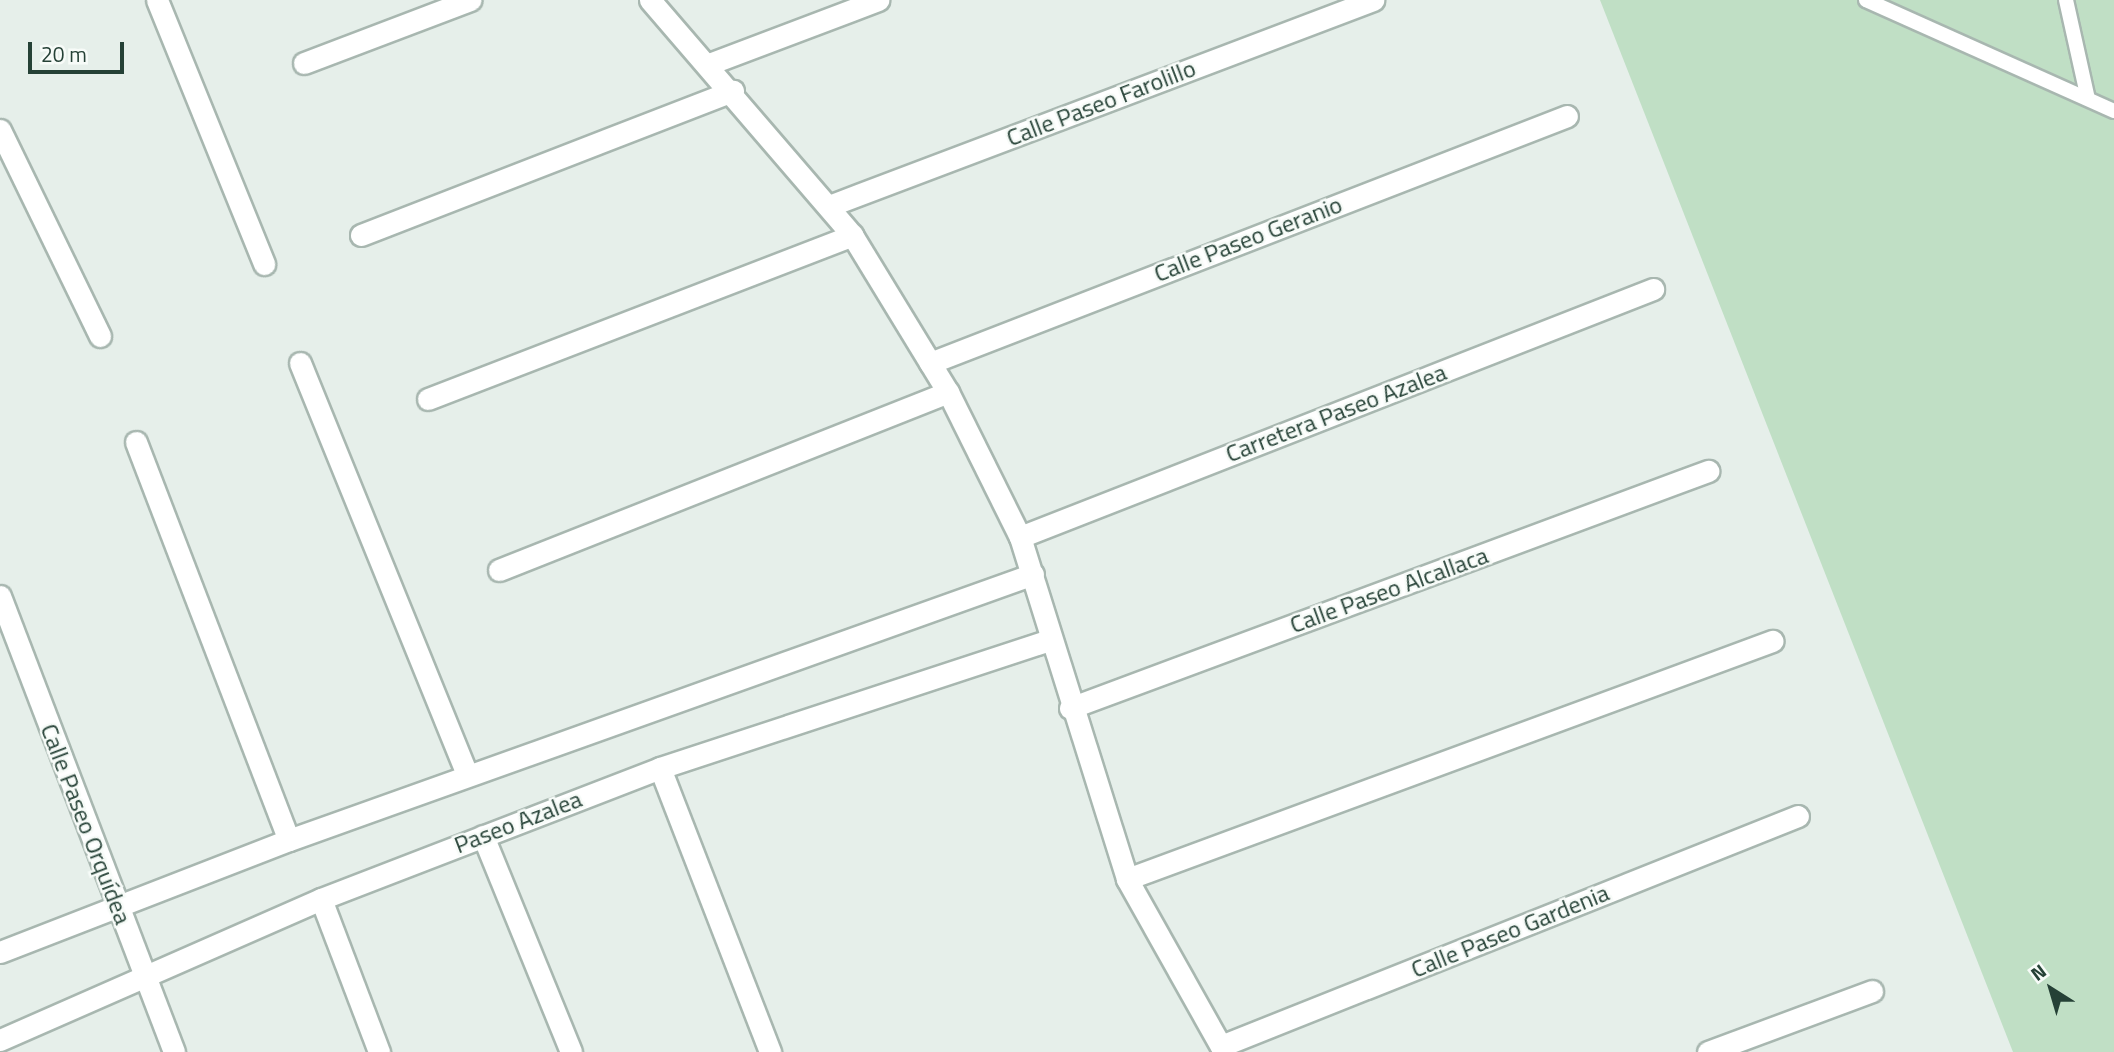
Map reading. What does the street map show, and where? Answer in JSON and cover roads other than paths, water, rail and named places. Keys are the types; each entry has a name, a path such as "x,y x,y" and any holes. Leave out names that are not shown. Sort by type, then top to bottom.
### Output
{"street":[{"path":"157,0 264,264"},
{"path":"304,63 470,0"},
{"path":"650,0 733,91 852,234 948,392 1020,537 1079,737 1127,879 1223,1049"},
{"path":"709,64 878,0"},
{"name":"Calle Paseo Farolillo","path":"829,206 1373,0"},
{"path":"361,235 733,91"},
{"name":"Calle Paseo Geranio","path":"930,363 1567,116"},
{"path":"0,130 100,336"},
{"path":"428,399 852,234"},
{"name":"Carretera Paseo Azalea","path":"1020,537 1653,289"},
{"path":"300,363 467,775"},
{"path":"499,570 948,392"},
{"path":"135,442 289,840"},
{"name":"Calle Paseo Alcallaca","path":"1070,708 1708,471"},
{"path":"0,952 289,840 1033,574"},
{"name":"Calle Paseo Orquídea","path":"0,596 116,907 174,1052"},
{"name":"Paseo Azalea","path":"0,1040 321,898 660,768 1049,640"},
{"path":"1127,879 1772,641"},
{"path":"660,768 770,1052"},
{"name":"Calle Paseo Gardenia","path":"1223,1049 1798,816"},
{"path":"483,836 571,1052"},
{"path":"321,898 379,1052"},
{"path":"1708,1052 1872,991"}],"lane":[{"path":"1866,0 2114,111"},
{"path":"2066,0 2088,99"}]}
